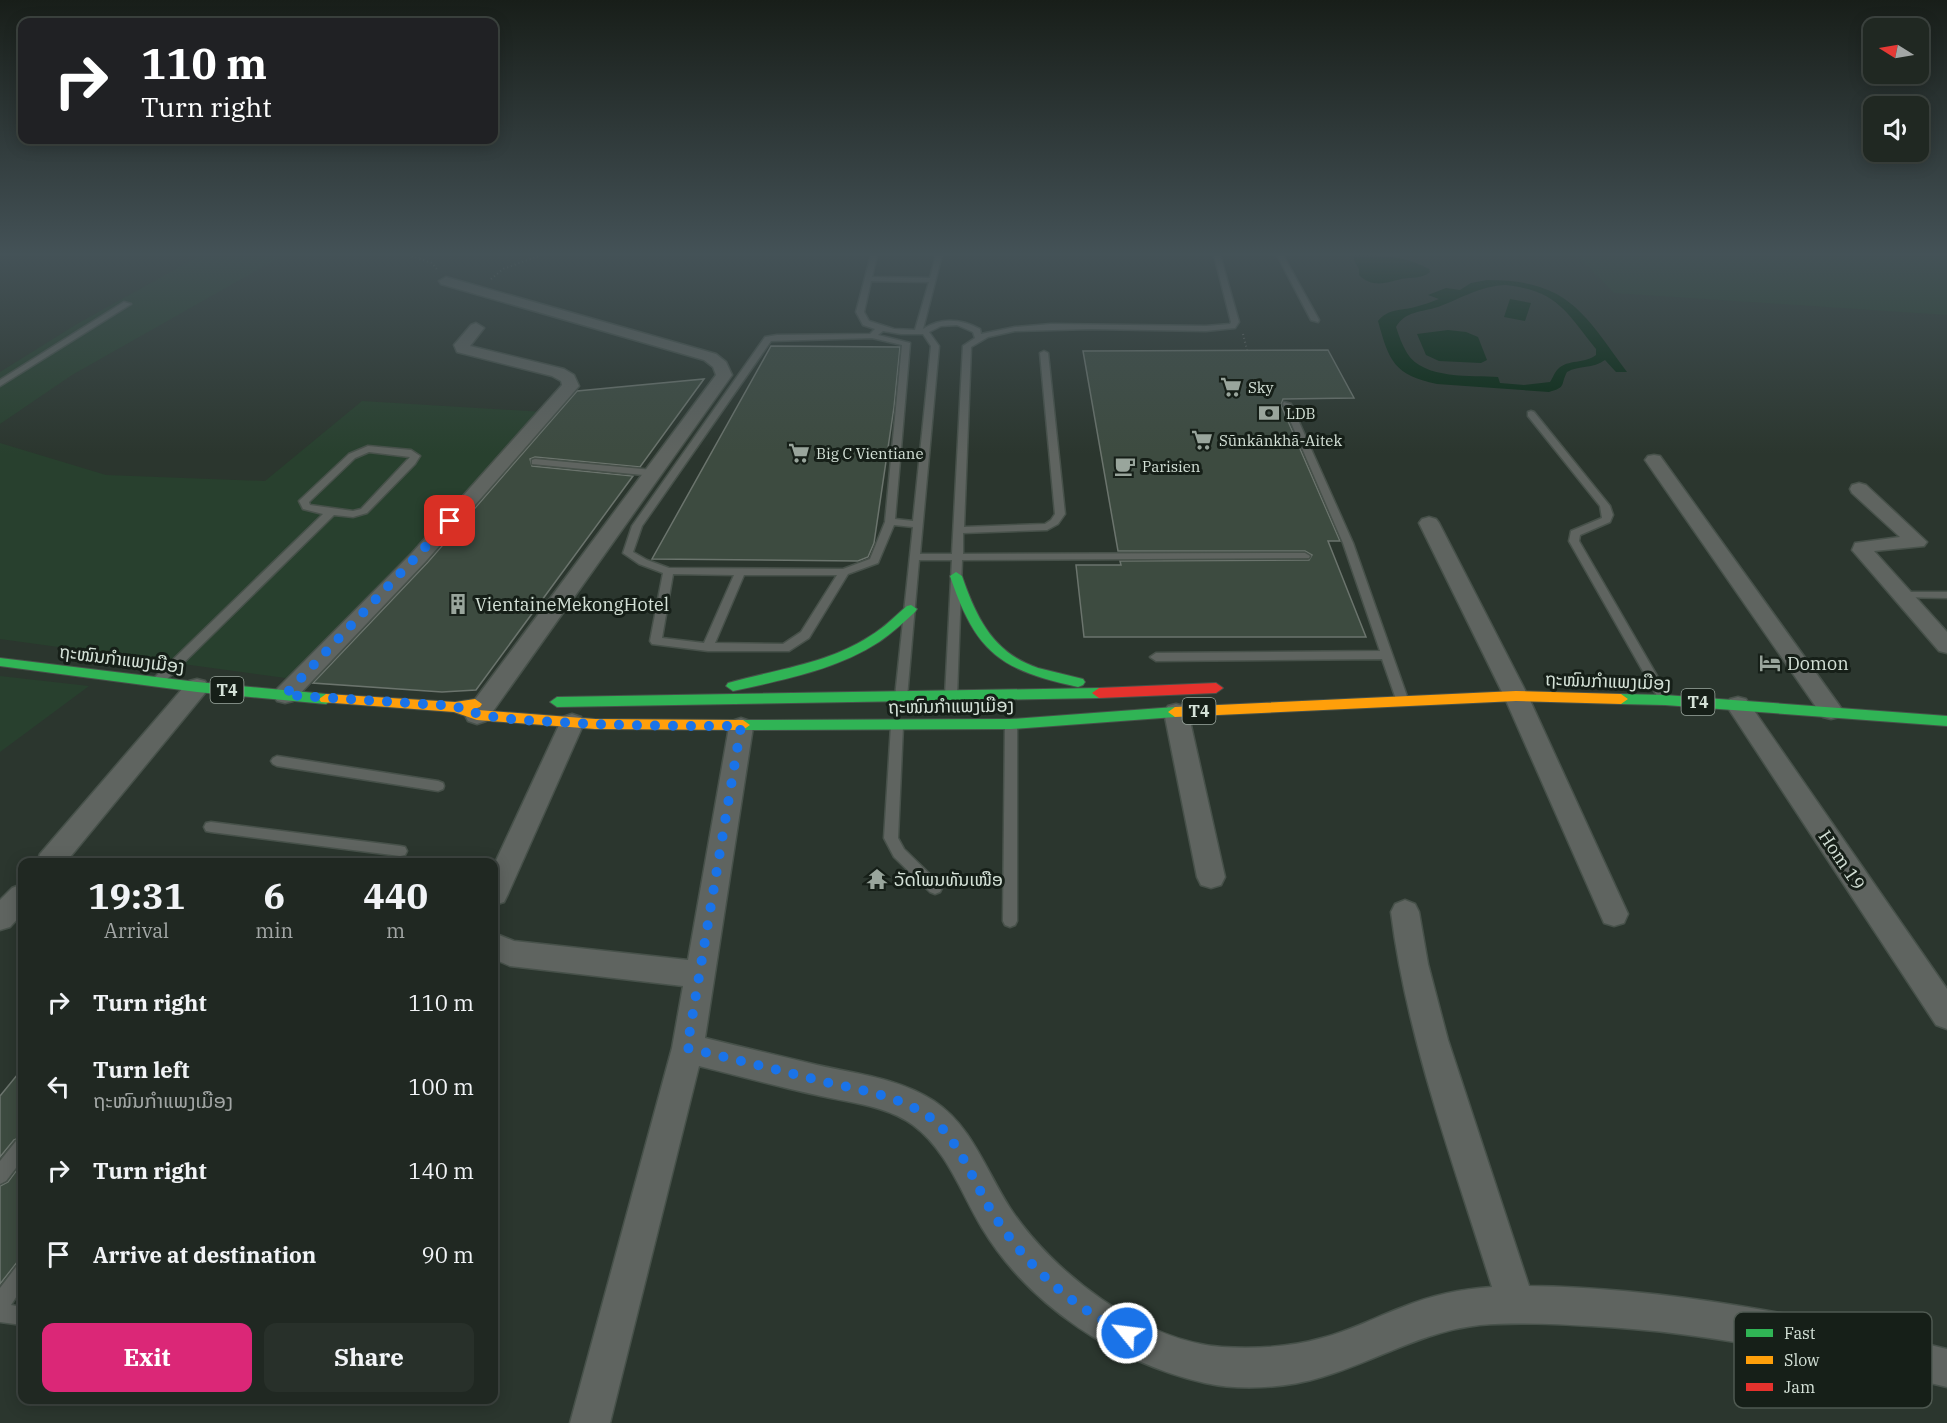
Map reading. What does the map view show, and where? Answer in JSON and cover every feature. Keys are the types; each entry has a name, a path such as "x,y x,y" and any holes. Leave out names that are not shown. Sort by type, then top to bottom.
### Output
{"main road":[{"path":"956,576 968,612 979,634 995,651 1020,666 1047,676 1139,691"},
{"path":"657,701 781,676 834,658 874,639 910,609"},
{"name":"ຖະໜົນກຳແພງເມືອງ","path":"0,662 197,687 455,706 572,723 741,726 1011,724 1401,696 1665,700 1947,721"},
{"name":"ຖະໜົນກຳແພງເມືອງ","path":"537,702 951,696 1234,687"},
{"name":"ຖະໜົນກຳແພງເມືອງ","path":"1363,689 1401,696"},
{"name":"ຖະໜົນກຳແພງເມືອງ","path":"482,709 506,702"}],"street":[{"path":"482,709 724,375 720,365 711,357 587,321"},
{"path":"285,695 419,557 571,386 568,378 558,372 463,349 462,345 476,328"},
{"path":"1654,460 1831,711"},
{"path":"1859,489 1917,542 1862,547 1862,550 1947,646"},
{"path":"1429,523 1516,696 1614,914"},
{"path":"53,858 197,687"},
{"path":"950,725 951,696"},
{"path":"897,726 901,697"},
{"name":"Hom 19","path":"1738,705 1947,1015"},
{"path":"1176,712 1211,877"},
{"path":"498,885 572,723"},
{"path":"590,1423 687,1048 741,726"},
{"path":"0,918 18,900"},
{"path":"1405,912 1415,976 1436,1052 1516,1304"},
{"path":"498,947 510,953 700,975"},
{"path":"687,1048 892,1098 933,1119 949,1137 999,1223 1021,1253 1047,1281 1109,1325 1161,1350 1208,1365 1265,1366 1321,1359 1448,1311 1516,1304 1639,1308 1734,1322"},
{"path":"1932,1364 1947,1368"}],"lane":[{"path":"0,384 99,321"},
{"path":"865,321 880,329 922,332 934,325 950,322 966,325 977,331 978,338"},
{"path":"922,332 924,321"},
{"path":"951,696 967,346 978,338 1027,328 1232,326 1235,321"},
{"path":"872,336 880,329"},
{"path":"901,697 935,346 922,332"},
{"path":"872,336 906,343 890,522 874,561 844,572 668,571 643,562 628,553 637,526 768,339 872,336"},
{"path":"958,530 1047,527 1055,522 1060,514 1044,353"},
{"path":"1287,404 1348,543 1401,696"},
{"path":"1531,414 1605,506 1607,520 1575,533 1574,541 1665,700"},
{"path":"158,681 331,512 353,514 364,511 412,462 415,456 411,453 379,450 359,451 303,501 306,507 313,510 331,512"},
{"path":"535,462 653,472"},
{"path":"617,522 637,526"},
{"path":"890,522 918,524"},
{"path":"915,557 1305,556"},
{"path":"708,647 741,570"},
{"path":"668,571 656,641 708,647 785,648 805,635 844,572"},
{"path":"1901,595 1947,595"},
{"path":"1156,657 1386,655"},
{"path":"1010,921 1011,724"},
{"path":"897,726 891,838 899,853 935,888"},
{"path":"277,761 438,786"},
{"path":"211,827 400,851"},
{"path":"0,1175 18,1152"},
{"path":"0,1304 18,1279"},
{"path":"0,1312 18,1315"}],"shaded area":[{"path":"82,321 167,321 72,375 0,424 0,372"},
{"path":"1378,321 1401,321 1396,327 1407,353 1414,362 1424,368 1462,376 1498,377 1500,383 1524,385 1550,382 1562,366 1587,360 1596,355 1596,349 1574,321 1589,321 1627,372 1616,372 1605,360 1596,365 1567,372 1561,387 1549,392 1437,384 1402,371 1390,356"},
{"path":"1448,330 1466,332 1478,337 1487,360 1481,363 1439,361 1426,355 1417,334"},
{"path":"362,401 545,412 293,679 0,639 0,443 106,475 265,481"},
{"path":"0,676 89,686 0,752"}],"building":[{"name":"Big C Vientiane","path":"771,346 900,347 894,407 874,543 868,557 858,561 652,559"},
{"path":"1328,350 1354,398 1283,399 1281,405 1340,541 1328,541 1366,637 1084,637 1076,565 1121,565 1120,561 1309,560 1312,555 1305,551 1118,551 1083,351"},
{"name":"VientaineMekongHotel","path":"704,379 640,467 535,457 530,459 532,466 633,476 476,690 442,692 313,683 428,562 577,391"},
{"path":"18,1074 18,1138 14,1140 0,1157 0,1096"},
{"path":"18,1168 18,1261 0,1284 0,1186 8,1182"}],"traffic: fast":[{"path":"956,576 964,601 974,621 984,638 997,651 1012,662 1030,670 1078,682"},
{"path":"733,686 806,669 842,656 875,639 911,609"},
{"path":"0,662 197,687 326,699"},
{"path":"557,702 1099,693"},
{"path":"1621,699 1665,700 1947,721"},
{"path":"743,725 1011,724 1175,712"}],"traffic: slow":[{"path":"1175,712 1516,696 1621,699"},
{"path":"326,699 455,707 475,704"},
{"path":"455,707 477,715 595,724 743,725"}],"traffic: jam":[{"path":"1099,693 1216,688"}],"place":[{"name":"Sky","path":"1231,387"},
{"name":"LDB","path":"1269,413"},
{"name":"Sūnkānkhā-Aitek","path":"1202,440"},
{"name":"Big C Vientiane","path":"799,453"},
{"name":"Parisien","path":"1125,466"},
{"name":"VientaineMekongHotel","path":"458,604"},
{"name":"Domon","path":"1770,663"},
{"name":"ວັດໂພນທັນເໜືອ","path":"877,879"}],"route":[{"path":"450,521 419,557 285,695 331,700 455,706 477,716 507,719 651,726 741,726 687,1048 892,1098 933,1119 949,1137 999,1223 1021,1253 1047,1281 1109,1325 1127,1333"}]}
